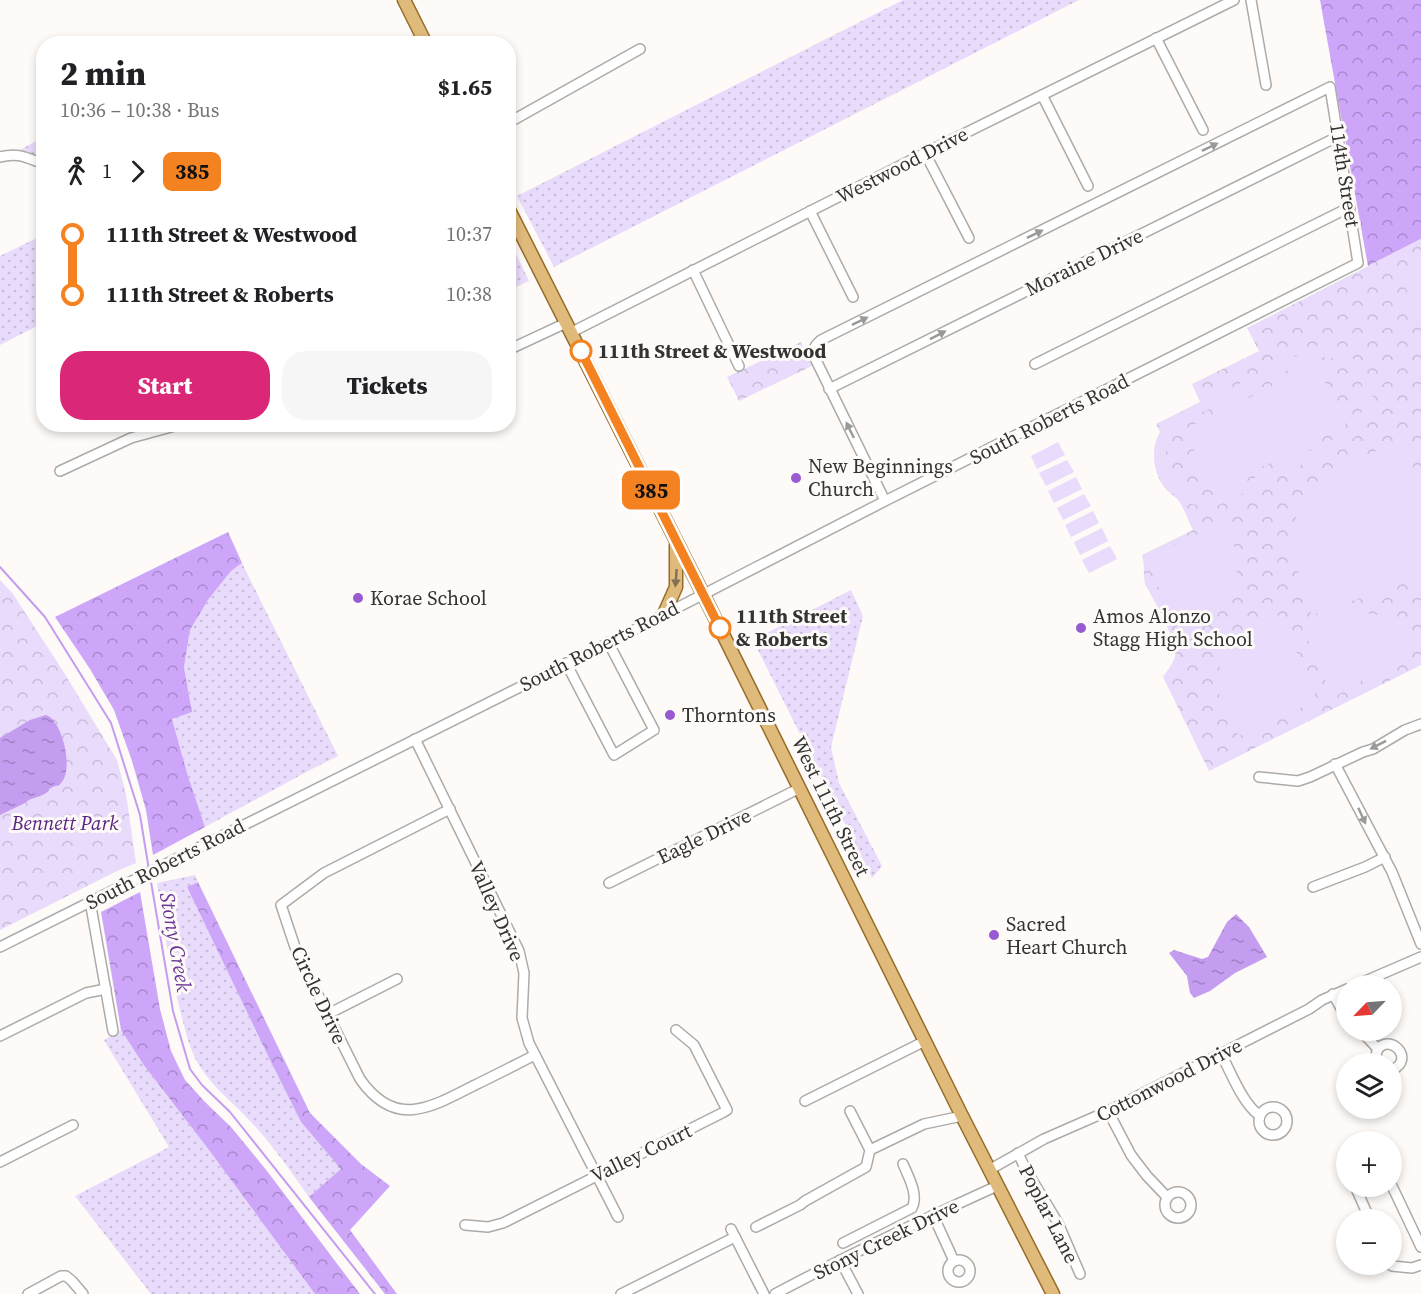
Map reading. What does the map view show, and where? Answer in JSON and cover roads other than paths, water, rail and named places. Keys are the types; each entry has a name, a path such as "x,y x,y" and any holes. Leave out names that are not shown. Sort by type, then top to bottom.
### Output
{"main road":[{"path":"404,0 422,36"},
{"name":"West 111th Street","path":"516,224 704,594 989,1170 1053,1294"},
{"path":"664,614 676,581 676,541"}],"street":[{"name":"Westwood Drive","path":"516,347 569,328 693,270 1234,0"},
{"path":"1251,0 1266,85"},
{"path":"1156,38 1203,129"},
{"path":"516,119 640,49"},
{"name":"114th Street","path":"830,389 812,352 821,340 1330,87 1358,264"},
{"path":"1042,95 1088,186"},
{"name":"Moraine Drive","path":"830,389 1339,136"},
{"path":"925,153 969,238"},
{"path":"0,157 13,154 36,161"},
{"path":"1035,364 1350,207"},
{"path":"810,212 853,297"},
{"name":"South Roberts Road","path":"0,947 1358,264"},
{"path":"693,270 740,366"},
{"path":"830,389 885,501"},
{"path":"60,471 131,438 153,432"},
{"path":"566,663 614,755 654,730 608,642"},
{"path":"1259,777 1298,780 1310,777 1335,764 1374,749 1405,730 1421,724"},
{"name":"Valley Drive","path":"415,739 519,951 524,973 522,1018 526,1035 618,1217"},
{"path":"1335,764 1385,857 1421,944"},
{"name":"Eagle Drive","path":"609,883 800,789"},
{"name":"Circle Drive","path":"450,809 324,873 282,905 297,953 360,1079 381,1101 409,1110 431,1107 535,1055"},
{"path":"1313,887 1385,857"},
{"path":"90,901 113,1031"},
{"path":"1379,975 1421,957"},
{"path":"328,1014 397,979"},
{"path":"0,1036 87,993 106,989"},
{"name":"Cottonwood Drive","path":"989,1170 1044,1139 1108,1112 1309,1009 1336,993"},
{"path":"1333,994 1336,999"},
{"name":"Valley Court","path":"465,1225 488,1227 503,1223 728,1110 694,1045 676,1030"},
{"path":"806,1101 925,1041"},
{"path":"1370,1041 1378,1049"},
{"path":"1377,1053 1378,1049 1386,1044 1398,1048 1400,1053"},
{"path":"1221,1054 1243,1097 1259,1115"},
{"path":"756,1227 866,1167 870,1150 850,1110"},
{"path":"1108,1112 1131,1155 1167,1197"},
{"path":"870,1150 924,1124 963,1116"},
{"path":"0,1162 73,1125"},
{"name":"Poplar Lane","path":"1018,1153 1058,1223 1080,1274"},
{"path":"843,1243 909,1210 914,1205 914,1194 903,1164"},
{"name":"Stony Creek Drive","path":"775,1294 885,1238 997,1186"},
{"path":"1397,1197 1421,1247"},
{"path":"933,1215 954,1261"},
{"path":"879,1225 885,1238"},
{"path":"621,1294 733,1233 764,1294"},
{"path":"840,1260 858,1294"},
{"path":"1402,1267 1412,1268 1421,1265"},
{"path":"28,1294 61,1276 66,1276 83,1294"}],"water":[{"path":"46,715 52,719 62,736 67,768 65,777 59,785 49,789 43,795 0,815 0,738 30,720"},
{"path":"1236,914 1249,927 1267,957 1194,998 1190,993 1187,976 1169,953 1174,950 1202,959 1208,957 1227,922"}],"waterway":[{"name":"Stony Creek","path":"0,567 45,617 111,723 140,815 149,870"},
{"name":"Stony Creek","path":"150,876 173,1011 190,1069 202,1085 230,1112 375,1294"}],"place":[{"name":"111th Street & Westwood","path":"581,351"},
{"name":"New Beginnings Church","path":"796,478"},
{"name":"Korae School","path":"358,598"},
{"name":"111th Street & Roberts","path":"720,628"},
{"name":"Amos Alonzo Stagg High School","path":"1081,628"},
{"name":"Thorntons","path":"670,715"},
{"name":"Sacred Heart Church","path":"994,935"}],"park label":[{"name":"Bennett Park","path":"65,823"}]}
